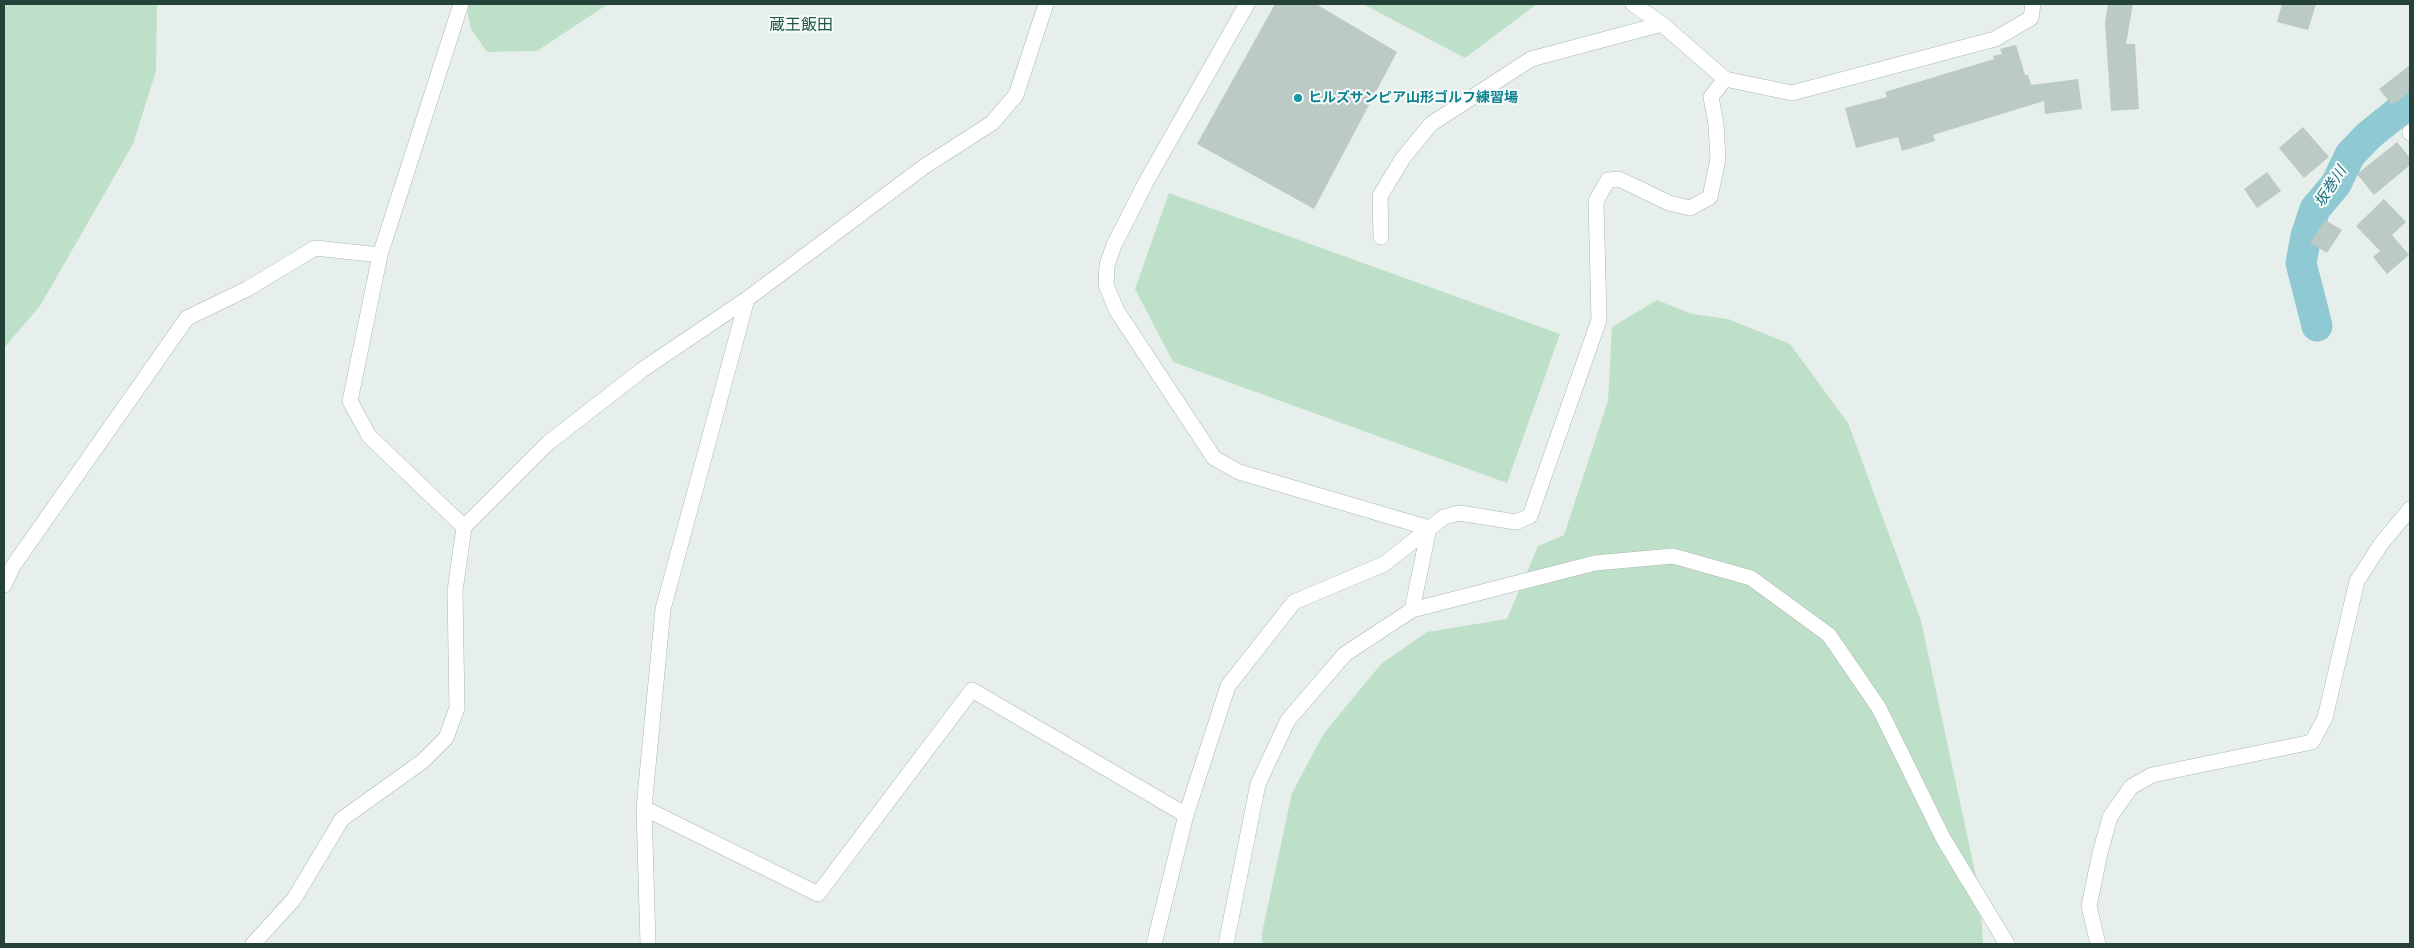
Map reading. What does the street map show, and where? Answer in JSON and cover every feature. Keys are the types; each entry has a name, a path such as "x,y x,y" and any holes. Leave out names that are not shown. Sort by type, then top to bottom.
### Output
{"street":[{"path":"461,4 380,255 350,401 369,436 464,527"},
{"path":"253,944 294,899 342,818 423,761 446,738 457,708 455,591 464,527 548,443 642,370 747,299 925,166 992,123 1016,95 1046,4"},
{"path":"1247,4 1146,182 1114,245 1107,265 1106,285 1116,311 1214,458 1239,472 1257,478 1429,528"},
{"path":"1633,4 1662,24 1725,79 1792,93 1834,84 1995,39 2031,18 2033,4"},
{"path":"1381,237 1380,196 1403,158 1431,124 1531,59 1662,24"},
{"path":"1154,944 1186,814 1228,686 1294,602 1384,564 1444,517 1459,513 1516,522 1530,516 1599,320 1596,201 1608,180 1620,179 1638,186 1669,203 1690,208 1710,196 1718,159 1716,124 1711,97 1725,79"},
{"path":"4,585 13,566 187,318 247,289 314,248 380,255"},
{"path":"648,944 644,808 663,609 747,299"},
{"path":"2098,944 2089,906 2094,880 2110,817 2131,786 2152,775 2312,742 2325,718 2357,581 2381,544 2410,509"},
{"path":"1412,610 1429,528"},
{"path":"1226,944 1258,784 1288,720 1345,654 1412,610 1594,562 1673,556 1751,578 1829,635 1879,708 1943,838 2007,944"},
{"path":"644,808 818,894 972,690 1186,814"}],"green space":[{"path":"4,4 157,4 156,71 133,144 40,306 4,348"},
{"path":"466,4 608,4 537,51 487,52 471,29"},
{"path":"1363,4 1537,4 1465,58"},
{"path":"1169,193 1560,334 1507,483 1173,362 1135,289"},
{"path":"1657,300 1692,314 1728,319 1790,344 1848,423 1921,621 1980,895 1983,944 1262,944 1262,933 1292,793 1324,733 1381,664 1427,632 1507,619 1538,546 1564,535 1608,401 1612,327"}],"building":[{"name":"ヒルズサンピア山形ゴルフ練習場","path":"1275,4 1316,4 1397,52 1314,209 1197,144"},
{"path":"2108,4 2133,4 2126,44 2135,44 2139,109 2111,111 2105,23"},
{"path":"2282,4 2316,4 2308,30 2277,22"},
{"path":"2016,45 2025,75 2028,75 2031,85 2078,79 2082,109 2045,114 2044,101 1933,135 1935,141 1902,151 1898,137 1856,148 1845,108 1887,97 1885,92 1994,59 1993,56 2002,54 2000,49"},
{"path":"2410,65 2410,92 2392,105 2379,89"},
{"path":"2303,127 2329,157 2304,178 2279,148"},
{"path":"2397,142 2410,158 2410,165 2374,195 2357,174"},
{"path":"2267,172 2281,191 2257,208 2244,189"},
{"path":"2384,199 2406,222 2392,235 2409,255 2387,274 2373,257 2380,251 2356,226"},
{"path":"2325,220 2342,230 2327,253 2310,243"}],"waterway":[{"name":"坂巻川","path":"2317,326 2301,263 2306,236 2315,209 2336,184 2350,155 2368,136 2410,102"}],"place":[{"name":"ヒルズサンピア山形ゴルフ練習場","path":"1298,98"}],"district":[{"name":"蔵王飯田","path":"801,26"}]}
